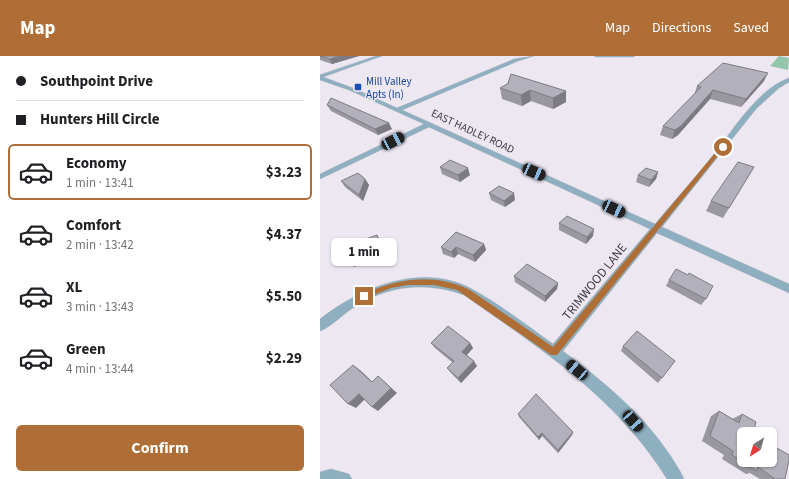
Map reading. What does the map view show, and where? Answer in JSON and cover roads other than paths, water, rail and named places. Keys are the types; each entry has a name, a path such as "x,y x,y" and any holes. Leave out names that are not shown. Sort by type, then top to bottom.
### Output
{"street":[{"path":"320,78 380,56"},
{"path":"398,110 510,63 532,56"},
{"path":"596,56 633,56"},
{"name":"EAST HADLEY ROAD","path":"320,78 352,89 789,288"},
{"name":"TRIMWOOD LANE","path":"554,352 763,97 776,86 789,80"},
{"path":"320,177 429,124"},
{"path":"320,326 343,308 375,291 408,282 434,282 453,286 468,292 554,352 601,391 633,421 661,456 676,479"},
{"path":"323,479 331,477 344,479"}],"place":[{"name":"Mill Valley Apts (In)","path":"358,87"}]}
